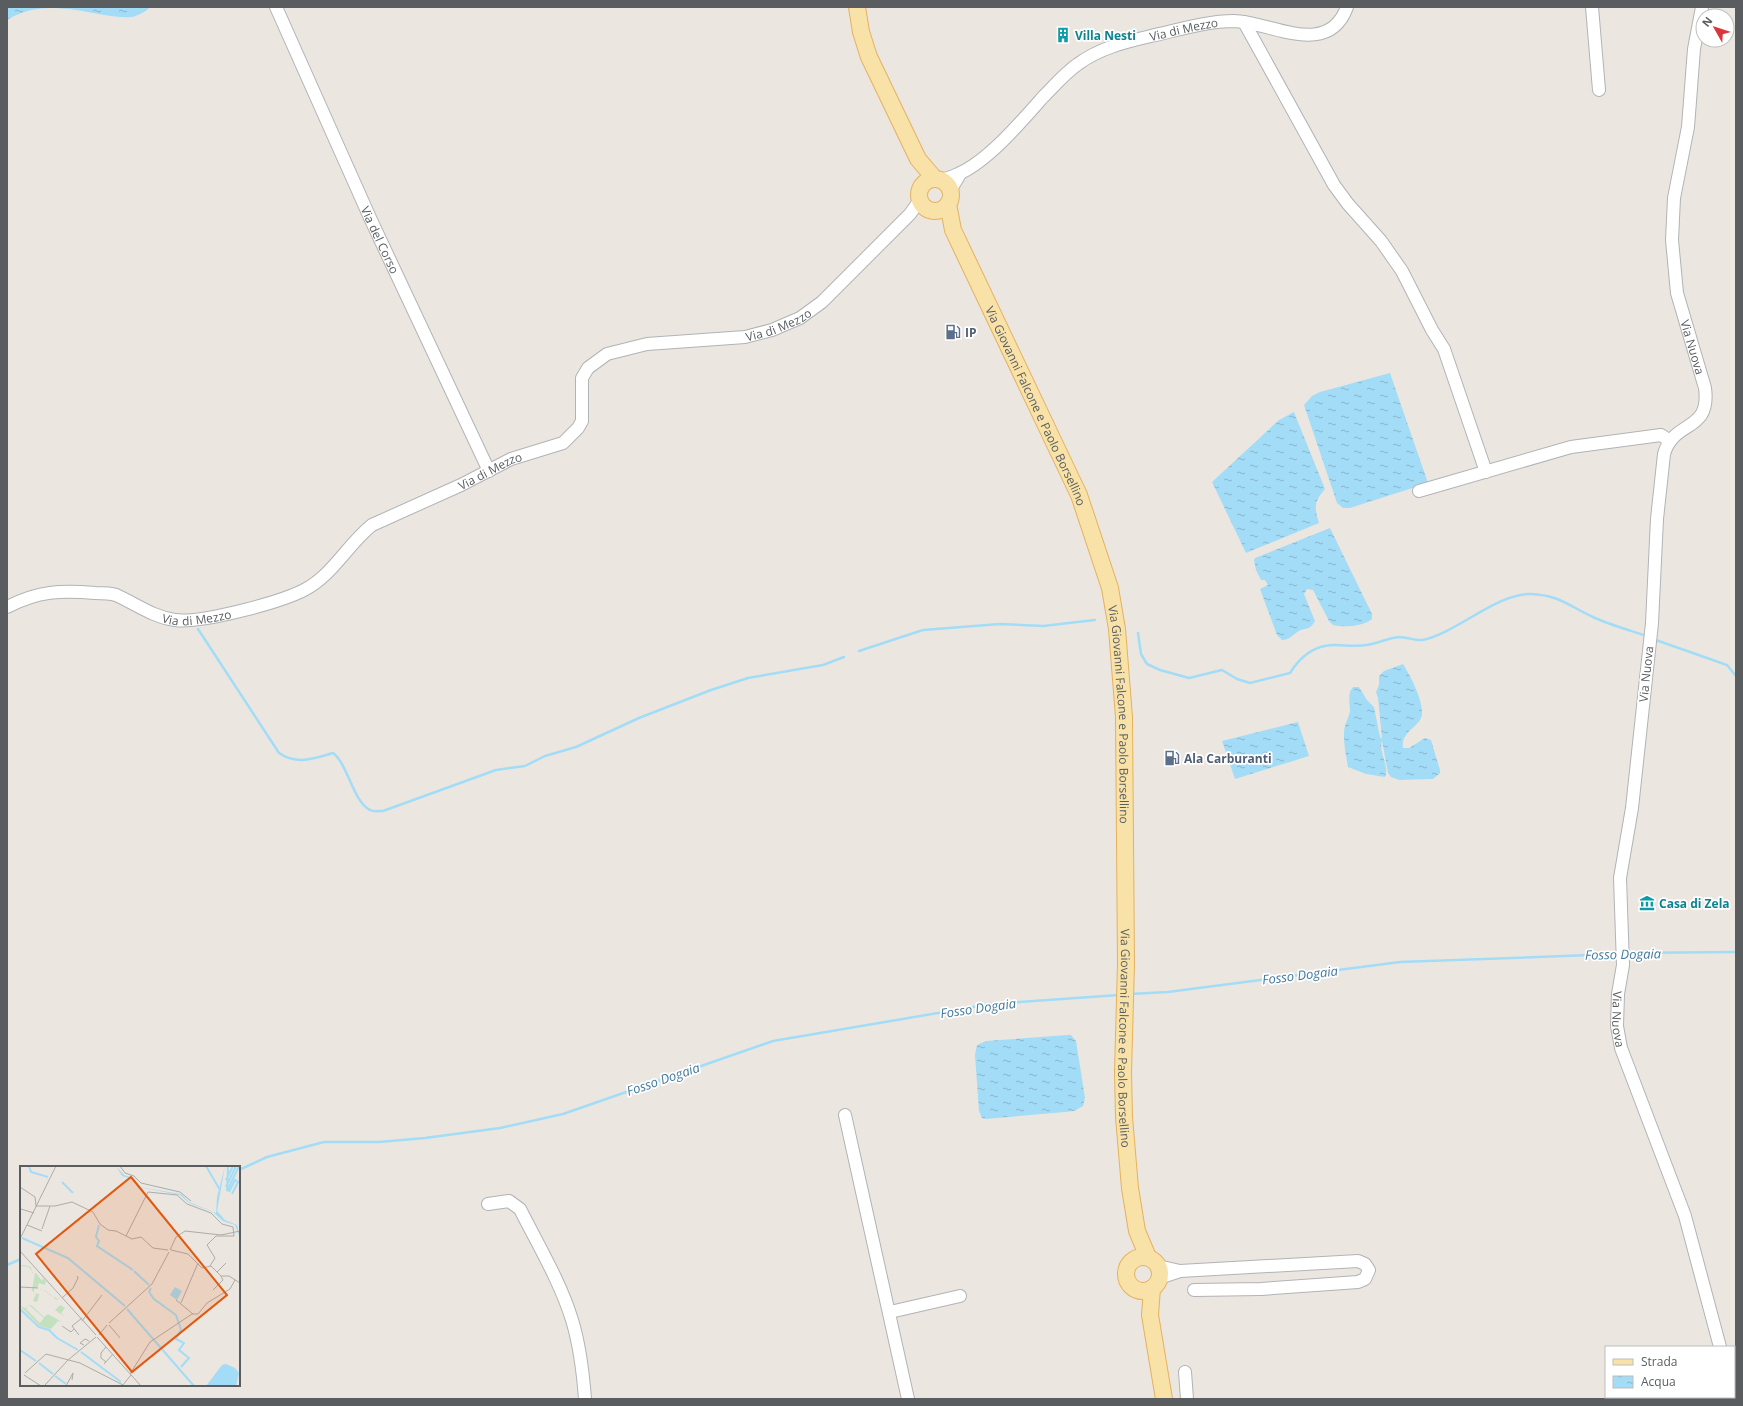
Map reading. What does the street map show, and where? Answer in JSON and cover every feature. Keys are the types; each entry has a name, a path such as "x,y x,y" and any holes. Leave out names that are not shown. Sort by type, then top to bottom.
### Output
{"main road":[{"path":"856,7 868,57 935,195"},
{"name":"Via Giovanni Falcone e Paolo Borsellino","path":"935,195 1079,495 1110,588 1117,629 1124,717 1126,964 1123,1072 1124,1117 1130,1188 1137,1231 1148,1273 1150,1315 1164,1399"}],"street":[{"name":"Via del Corso","path":"276,7 374,227 489,471"},
{"name":"Via di Mezzo","path":"7,607 29,597 42,594 68,591 114,594 164,619 191,621 256,606 304,590 318,581 362,533 372,525 461,485 511,459 562,443 572,434 582,421 582,378 588,368 607,354 647,344 745,338 793,322 822,302 910,214 980,160 1007,136 1053,87 1078,64 1102,50 1125,42 1219,22 1244,22 1310,36 1322,33 1331,28 1342,17 1347,7"},
{"path":"1592,7 1599,90"},
{"name":"Via Nuova","path":"1702,7 1694,49 1688,127 1674,198 1672,240 1678,294 1705,388 1707,400 1705,411 1698,420 1679,432 1667,445 1664,454 1658,519 1654,601 1632,808 1620,878 1623,965 1618,994 1617,1026 1621,1048 1685,1216 1720,1346"},
{"path":"1244,22 1334,185 1348,204 1381,241 1402,271 1432,330 1444,349 1486,472"},
{"path":"1420,491 1571,447 1660,435 1670,441"},
{"path":"845,1115 890,1312 908,1399"},
{"path":"488,1204 510,1201 520,1209 561,1292 572,1320 583,1367 585,1399"},
{"path":"1148,1273 1358,1261 1365,1264 1369,1270 1365,1279 1358,1282 1261,1288 1194,1290"},
{"path":"1259,1267 1261,1288"},
{"path":"890,1312 960,1296"},
{"path":"1185,1372 1187,1399"}],"water":[{"path":"7,7 151,7 139,14 128,17 110,16 66,9 43,8 19,14 7,20"},
{"path":"1390,373 1428,483 1350,508 1343,508 1337,503 1304,405 1312,396 1320,392"},
{"path":"1294,412 1325,489 1316,505 1316,513 1319,523 1246,553 1212,482 1279,420"},
{"path":"1330,528 1372,614 1372,619 1354,626 1333,625 1329,621 1313,590 1307,589 1304,594 1315,621 1309,628 1299,631 1289,638 1282,640 1277,635 1260,589 1268,585 1265,580 1261,580 1256,570 1254,560 1255,558"},
{"path":"1403,664 1410,676 1420,700 1422,715 1420,720 1404,739 1403,748 1409,748 1425,738 1431,740 1440,770 1440,773 1433,779 1399,780 1391,777 1388,773 1382,741 1381,749 1386,769 1385,777 1366,774 1348,767 1344,736 1345,726 1350,711 1349,695 1351,689 1353,687 1359,687 1367,700 1374,707 1380,737 1382,739 1378,698 1376,692 1379,685 1379,676 1384,671"},
{"path":"1298,722 1309,756 1235,779 1222,741"},
{"path":"1071,1035 1076,1041 1085,1098 1083,1106 1074,1111 986,1119 982,1118 979,1111 975,1055 977,1045 986,1041"}],"waterway":[{"path":"1138,633 1141,654 1147,664 1160,670 1189,678 1222,670 1237,679 1250,683 1290,673 1303,657 1320,647 1334,645 1363,646 1391,638 1399,637 1423,640 1436,636 1491,606 1518,595 1531,594 1549,596 1599,620 1647,636"},
{"path":"859,651 923,630 1000,624 1043,626 1095,620"},
{"path":"198,629 279,753 285,757 299,760 312,759 333,753 343,765 359,799 364,806 375,811 383,811 496,770 525,766 545,756 576,747 639,718 711,690 748,678 823,665 844,657"},
{"path":"1653,639 1727,665 1736,676"},
{"name":"Fosso Dogaia","path":"1626,953 1736,952"},
{"name":"Fosso Dogaia","path":"1130,994 1168,992 1400,962 1619,954"},
{"name":"Fosso Dogaia","path":"240,1170 267,1157 324,1142 379,1142 425,1138 500,1128 563,1114 773,1041 991,1004 1119,995"},
{"name":"Fosso Dogaia","path":"7,1265 20,1259"}],"place":[{"name":"Villa Nesti","path":"1063,35"},
{"name":"IP","path":"953,332"},
{"name":"Ala Carburanti","path":"1172,758"},
{"name":"Casa di Zela","path":"1647,903"}]}
